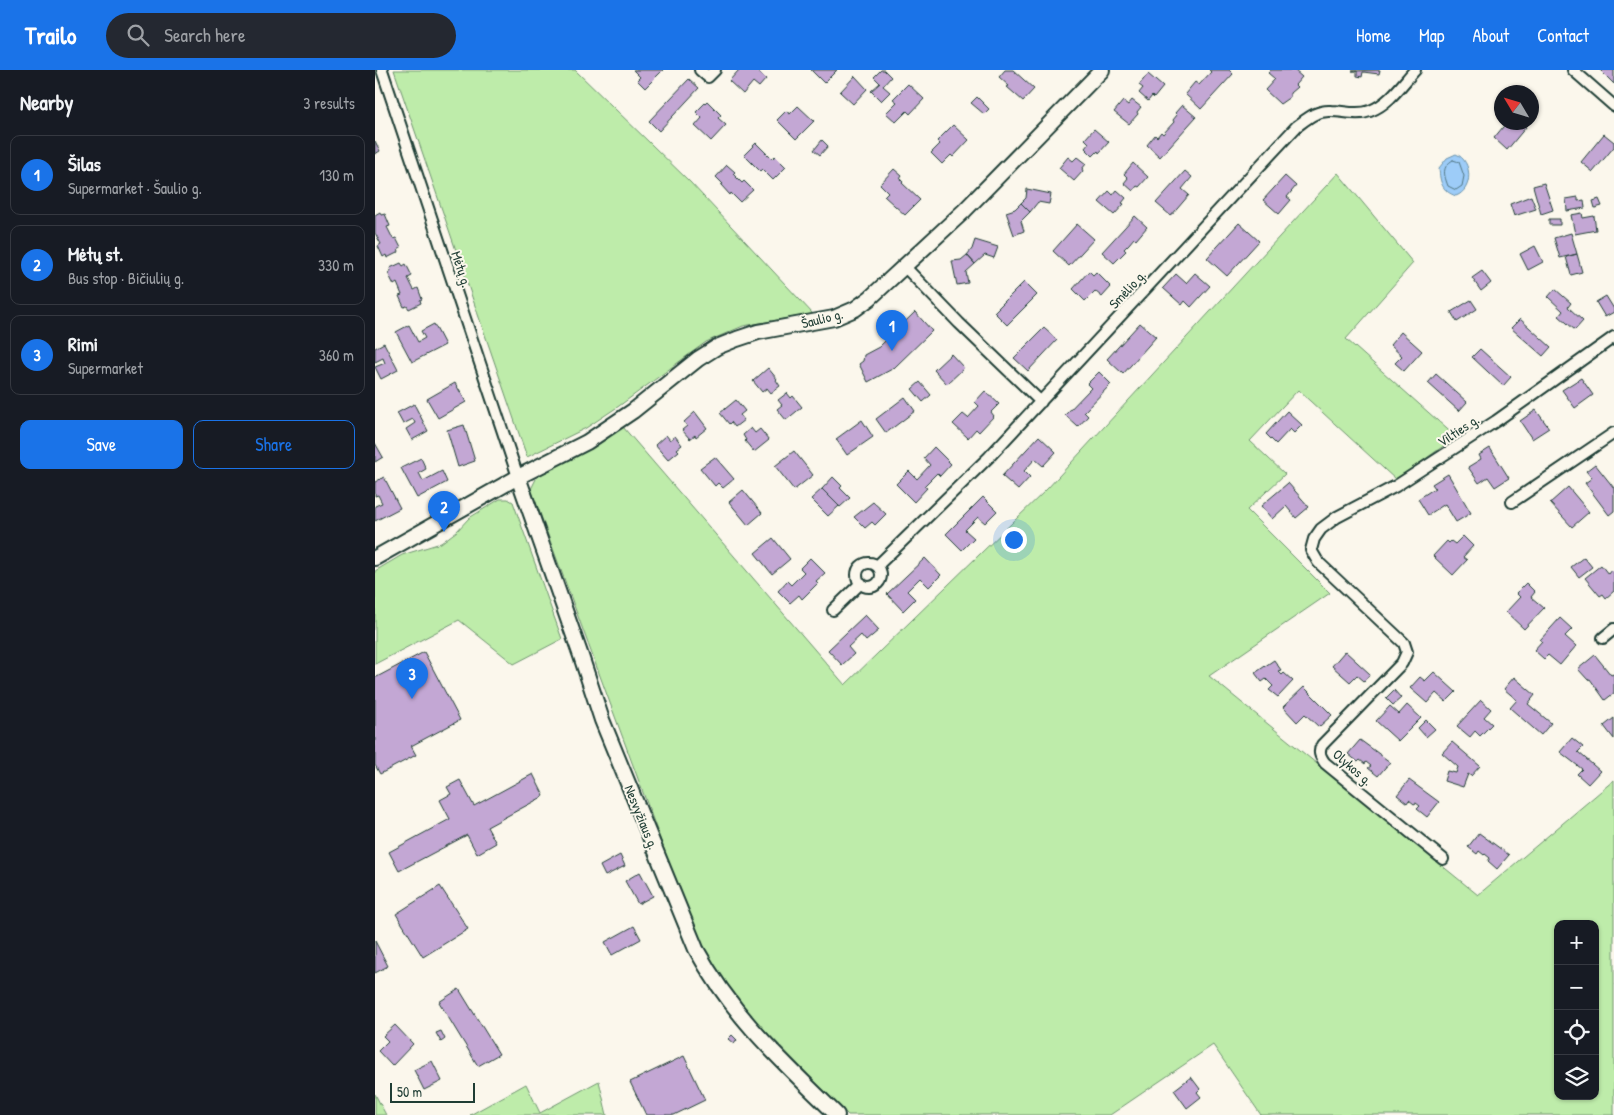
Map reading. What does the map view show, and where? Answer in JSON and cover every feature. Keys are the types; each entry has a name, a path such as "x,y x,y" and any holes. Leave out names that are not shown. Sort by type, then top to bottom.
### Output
{"street":[{"name":"Mėtų g.","path":"382,70 517,476"},
{"path":"700,70 712,74"},
{"name":"Šaulio g.","path":"375,558 517,476 587,442 608,429 698,359 717,347 737,338 758,332 834,318 855,309 870,298 964,211 1102,70"},
{"name":"Smėlio g.","path":"877,566 989,457 1297,126 1309,116 1320,112 1331,110 1354,113 1368,112 1378,108 1387,101 1415,70"},
{"path":"1573,70 1614,106"},
{"path":"905,266 959,323 1041,402"},
{"name":"Vilties g.","path":"1402,663 1407,652 1404,643 1318,562 1311,550 1313,539 1321,529 1343,513 1396,486 1496,421 1614,337"},
{"path":"1512,502 1614,433"},
{"name":"Nesvyžiaus g.","path":"517,476 602,720 696,949 728,1001 749,1026 837,1115"},
{"path":"866,564 877,566 881,575 877,584 869,587 861,583 858,578 858,572 861,567 866,564"},
{"path":"833,610 861,583"},
{"path":"1603,638 1614,629"},
{"name":"Olykos g.","path":"1402,663 1322,745 1319,751 1320,757 1443,859"}],"green space":[{"path":"394,70 575,70 690,182 813,314 743,326 706,342 586,428 527,457"},
{"path":"1338,173 1413,263 1346,339 1456,437 1396,480 1298,390 1250,441 1285,474 1247,510 1330,593 1209,676 1478,895 1614,780 1614,1115 1261,1115 1213,1045 1110,1115 848,1115 748,1013 718,973 696,936 531,489 536,479 542,472 586,451 623,427 845,685 1047,489"},
{"path":"500,499 508,499 513,502 562,639 514,664 459,620 375,664 375,571 402,555 441,543 457,531 469,518"},
{"path":"599,1081 607,1115 470,1115 526,1084 540,1113"},
{"path":"375,1094 386,1115 375,1115"}],"water":[{"path":"1456,154 1466,163 1469,175 1466,188 1456,196 1448,192 1443,186 1439,168 1447,158"}],"building":[{"path":"633,70 663,70 645,88 637,80 640,77"},
{"path":"739,70 756,70 766,79 759,87 753,82 743,94 729,81"},
{"path":"811,70 837,70 824,83"},
{"path":"881,70 884,70 891,77 883,86 890,92 881,101 871,91 880,83 874,77"},
{"path":"1005,70 1013,70 1034,89 1023,101 999,77"},
{"path":"1209,70 1229,70 1233,74 1201,109 1185,94 1195,82 1199,85 1211,72"},
{"path":"1271,70 1294,70 1302,77 1295,85 1297,87 1290,93 1290,97 1280,104 1265,90 1275,79 1268,73"},
{"path":"1380,70 1379,74 1363,72 1362,77 1357,76 1357,71 1352,71"},
{"path":"1600,70 1614,70 1614,84"},
{"path":"1148,74 1163,87 1154,98 1152,96 1148,101 1139,93 1143,88 1139,85"},
{"path":"855,76 867,89 853,104 840,92"},
{"path":"689,79 699,88 659,131 649,121"},
{"path":"908,84 924,99 910,114 907,111 896,122 886,113 897,102 893,99"},
{"path":"977,97 989,109 984,114 971,103"},
{"path":"1132,100 1141,107 1137,112 1138,114 1129,124 1114,112 1123,101 1128,105"},
{"path":"707,101 721,115 718,118 726,125 711,141 695,126 702,118 696,112"},
{"path":"1182,105 1196,117 1160,157 1147,145 1155,135 1157,137 1161,132 1163,134 1174,122 1173,120 1177,115 1175,113"},
{"path":"798,106 814,121 796,139 777,120 786,111 790,114"},
{"path":"953,125 969,140 953,157 951,155 942,164 931,153 940,144 937,141"},
{"path":"1094,129 1109,142 1099,153 1098,151 1093,156 1085,148 1089,143 1085,139"},
{"path":"1500,130 1524,130 1507,150 1494,138"},
{"path":"1604,134 1614,142 1614,147 1593,172 1581,162"},
{"path":"822,140 828,146 820,155 814,150"},
{"path":"375,141 380,151 375,154"},
{"path":"756,143 772,159 775,156 786,167 773,180 762,169 760,171 744,155"},
{"path":"1068,157 1073,161 1077,157 1086,164 1082,169 1083,171 1074,181 1059,168"},
{"path":"1133,163 1148,177 1133,191 1124,183 1128,178 1124,174"},
{"path":"727,165 735,172 733,174 742,183 744,181 753,190 740,202 731,193 730,195 716,177"},
{"path":"894,169 902,176 900,179 902,183 920,200 905,215 884,196 888,192 880,184"},
{"path":"1185,171 1192,177 1182,189 1189,195 1171,216 1156,203"},
{"path":"1285,176 1296,186 1287,197 1291,200 1279,214 1263,200"},
{"path":"1544,183 1553,210 1541,214 1533,186"},
{"path":"1027,189 1051,194 1049,204 1038,202 1030,212 1021,203 1026,198"},
{"path":"1117,190 1126,198 1122,203 1124,204 1114,215 1099,202 1109,191 1113,195"},
{"path":"1531,196 1536,209 1514,216 1510,204"},
{"path":"1578,197 1578,201 1584,200 1585,208 1567,211 1566,199"},
{"path":"1599,199 1602,206 1595,208 1593,201"},
{"path":"1021,203 1030,212 1021,221 1024,231 1014,235 1006,212 1015,209"},
{"path":"380,212 381,215 385,214 390,226 387,227 393,239 396,238 401,248 398,250 399,252 387,258 386,255 383,257 378,246 381,244 375,233 375,215"},
{"path":"1582,213 1583,218 1594,216 1596,230 1575,234 1571,215"},
{"path":"1135,216 1147,227 1136,240 1134,238 1124,249 1126,251 1114,263 1102,252"},
{"path":"1549,219 1560,219 1560,225 1549,225"},
{"path":"1239,223 1259,241 1227,276 1207,258"},
{"path":"1077,224 1094,239 1069,266 1053,251"},
{"path":"1571,233 1577,254 1560,258 1554,238"},
{"path":"975,240 998,247 994,258 985,255 975,264 967,255 972,249"},
{"path":"1535,246 1543,262 1528,270 1520,254"},
{"path":"1577,254 1582,272 1571,275 1566,257"},
{"path":"967,255 975,264 966,272 968,283 957,285 952,261 961,260"},
{"path":"401,263 403,266 406,264 412,276 408,278 414,290 418,288 422,299 420,300 421,303 409,309 407,306 404,307 399,296 402,295 397,283 394,285 388,273 391,271 390,268"},
{"path":"1089,271 1093,275 1096,272 1111,287 1102,297 1095,291 1085,301 1073,289"},
{"path":"1482,271 1491,283 1481,291 1472,278"},
{"path":"1195,273 1210,286 1191,307 1185,301 1182,305 1163,288 1176,274 1186,283"},
{"path":"1024,282 1037,295 1007,325 994,312"},
{"path":"1555,289 1571,303 1568,307 1583,321 1575,330 1559,316 1563,311 1548,297"},
{"path":"1606,296 1614,312 1605,317 1596,302"},
{"path":"1471,300 1477,309 1457,322 1451,312"},
{"path":"915,312 932,331 894,368 868,382 859,364 863,361 864,355 879,347"},
{"path":"1520,319 1551,347 1543,356 1511,328"},
{"path":"1140,323 1156,337 1123,374 1107,359"},
{"path":"434,324 445,345 412,362 396,332 409,325 418,342 425,338 421,331"},
{"path":"1044,328 1057,340 1028,371 1014,358"},
{"path":"1401,332 1422,351 1404,371 1395,363 1402,356 1390,345"},
{"path":"384,343 398,370 381,379 375,367 385,363 383,358 375,362 375,348"},
{"path":"1480,349 1511,377 1503,386 1472,357"},
{"path":"951,354 964,368 947,384 934,370"},
{"path":"768,368 780,386 771,393 767,388 762,392 753,381"},
{"path":"1099,372 1111,384 1084,412 1088,416 1078,427 1065,415 1091,388 1087,384"},
{"path":"1436,374 1467,402 1459,411 1428,383"},
{"path":"1581,378 1593,395 1575,408 1562,390"},
{"path":"920,382 931,395 923,402 912,389"},
{"path":"455,383 466,402 438,418 427,399"},
{"path":"985,391 999,404 991,412 994,416 979,432 976,429 968,438 953,424 963,414 968,418 979,406 975,402"},
{"path":"787,393 791,398 793,396 802,407 786,420 777,409 782,405 778,400"},
{"path":"905,397 915,411 886,433 876,419"},
{"path":"736,400 745,411 740,415 744,420 735,427 731,422 729,424 720,413"},
{"path":"414,404 428,431 412,440 406,429 415,423 413,419 403,424 397,413"},
{"path":"1536,410 1549,428 1532,439 1520,421"},
{"path":"1287,411 1302,425 1294,433 1290,429 1276,444 1266,434"},
{"path":"695,412 707,428 696,437 695,435 690,439 682,430 687,426 684,422"},
{"path":"862,420 873,437 847,455 836,439"},
{"path":"464,425 475,461 458,467 447,430"},
{"path":"751,428 755,433 760,429 769,440 754,452 745,441 743,435"},
{"path":"666,435 670,440 675,436 682,445 677,449 679,451 668,460 655,445"},
{"path":"1039,436 1056,452 1043,466 1035,459 1024,471 1030,477 1018,490 1002,476"},
{"path":"375,443 383,457 375,462"},
{"path":"934,447 951,464 940,476 937,473 924,486 927,488 914,502 896,484 909,471 917,479 930,465 924,458"},
{"path":"1490,448 1509,478 1495,487 1488,477 1479,483 1468,467 1481,459 1479,455"},
{"path":"794,451 813,475 794,490 775,466"},
{"path":"715,457 734,479 723,488 718,483 715,486 700,468"},
{"path":"421,458 426,469 419,473 423,481 442,471 447,482 417,498 401,468"},
{"path":"1595,464 1614,488 1614,511 1609,515 1585,483 1592,478 1586,471"},
{"path":"1448,474 1471,513 1456,522 1445,504 1428,515 1418,499 1435,488 1432,484"},
{"path":"384,477 400,508 375,521 375,506 382,503 378,495 375,496 375,482"},
{"path":"833,477 850,498 840,507 822,489"},
{"path":"1288,483 1309,507 1296,518 1286,506 1272,519 1261,506"},
{"path":"1568,487 1589,512 1572,527 1550,503"},
{"path":"822,489 839,506 828,516 811,499"},
{"path":"743,490 762,513 748,525 729,502"},
{"path":"983,497 997,511 985,523 978,517 965,530 974,538 962,550 946,534"},
{"path":"873,502 886,514 875,525 872,522 865,528 854,517"},
{"path":"1463,536 1473,546 1463,557 1467,560 1453,575 1433,556 1447,541 1455,544"},
{"path":"773,538 790,559 772,574 755,553"},
{"path":"1584,557 1592,567 1579,577 1571,567"},
{"path":"810,558 825,573 802,599 799,595 790,603 778,591 787,581 791,585 804,572 800,568"},
{"path":"925,558 941,575 929,587 920,578 907,591 915,599 903,611 887,594"},
{"path":"1601,565 1608,574 1611,570 1614,573 1614,591 1606,598 1603,594 1600,596 1585,578"},
{"path":"1526,583 1535,592 1531,597 1544,608 1524,629 1506,612 1520,597 1516,593"},
{"path":"865,615 879,630 866,641 861,635 848,647 854,654 842,665 828,650"},
{"path":"1560,618 1572,629 1565,636 1576,646 1560,665 1548,655 1544,659 1534,650 1542,641 1540,640"},
{"path":"1345,651 1370,674 1364,681 1357,675 1350,682 1332,666"},
{"path":"424,652 460,720 411,746 416,755 380,774 375,765 375,678"},
{"path":"1595,655 1611,675 1613,674 1614,676 1614,693 1605,700 1590,679 1588,680 1578,669"},
{"path":"1274,660 1281,670 1278,671 1282,675 1284,673 1293,681 1278,697 1269,690 1273,686 1266,679 1262,682 1255,673"},
{"path":"1434,672 1456,692 1446,702 1436,693 1427,703 1410,688 1420,677 1425,681"},
{"path":"1514,677 1535,695 1528,704 1551,723 1541,735 1510,708 1517,700 1504,689"},
{"path":"1304,687 1332,715 1319,727 1305,714 1297,722 1283,707"},
{"path":"1394,690 1401,698 1393,705 1386,698"},
{"path":"1481,700 1491,709 1484,717 1492,724 1480,736 1475,731 1470,737 1457,726"},
{"path":"1407,705 1421,718 1398,741 1376,721 1390,706 1399,714"},
{"path":"1614,718 1614,739 1604,726"},
{"path":"1426,720 1435,729 1426,737 1418,728"},
{"path":"1572,738 1583,747 1578,752 1600,771 1588,784 1577,774 1582,769 1560,752"},
{"path":"1360,740 1390,762 1378,776 1368,768 1371,766 1366,762 1365,764 1360,760 1358,762 1348,754"},
{"path":"1452,742 1480,766 1471,776 1468,774 1463,787 1444,781 1447,771 1456,773 1458,767 1442,753"},
{"path":"533,774 544,796 487,827 496,843 477,854 467,835 399,871 389,852 450,819 440,800 451,794 447,787 460,780 474,806"},
{"path":"1409,780 1439,802 1427,817 1417,809 1420,806 1416,803 1414,804 1409,800 1407,803 1397,795"},
{"path":"1479,833 1509,855 1497,869 1488,861 1490,858 1485,854 1479,851 1477,854 1468,847"},
{"path":"620,855 625,866 605,876 600,866"},
{"path":"640,872 653,896 638,904 625,881"},
{"path":"440,886 468,929 423,957 396,914"},
{"path":"634,926 641,939 612,955 605,942"},
{"path":"375,941 388,966 375,973"},
{"path":"459,989 499,1054 478,1066 439,1002"},
{"path":"395,1025 413,1044 392,1066 378,1051 388,1041 383,1036"},
{"path":"441,1031 445,1039 441,1042 436,1033"},
{"path":"732,1035 737,1040 734,1044 728,1039"},
{"path":"684,1056 705,1100 674,1115 646,1115 630,1082"},
{"path":"432,1061 442,1081 424,1090 414,1070"},
{"path":"1191,1077 1200,1089 1197,1092 1201,1097 1187,1108 1174,1090"}],"place":[{"name":"Šilas","path":"892,351"},
{"name":"Mėtų st.","path":"444,532"},
{"name":"Rimi","path":"412,699"}]}
